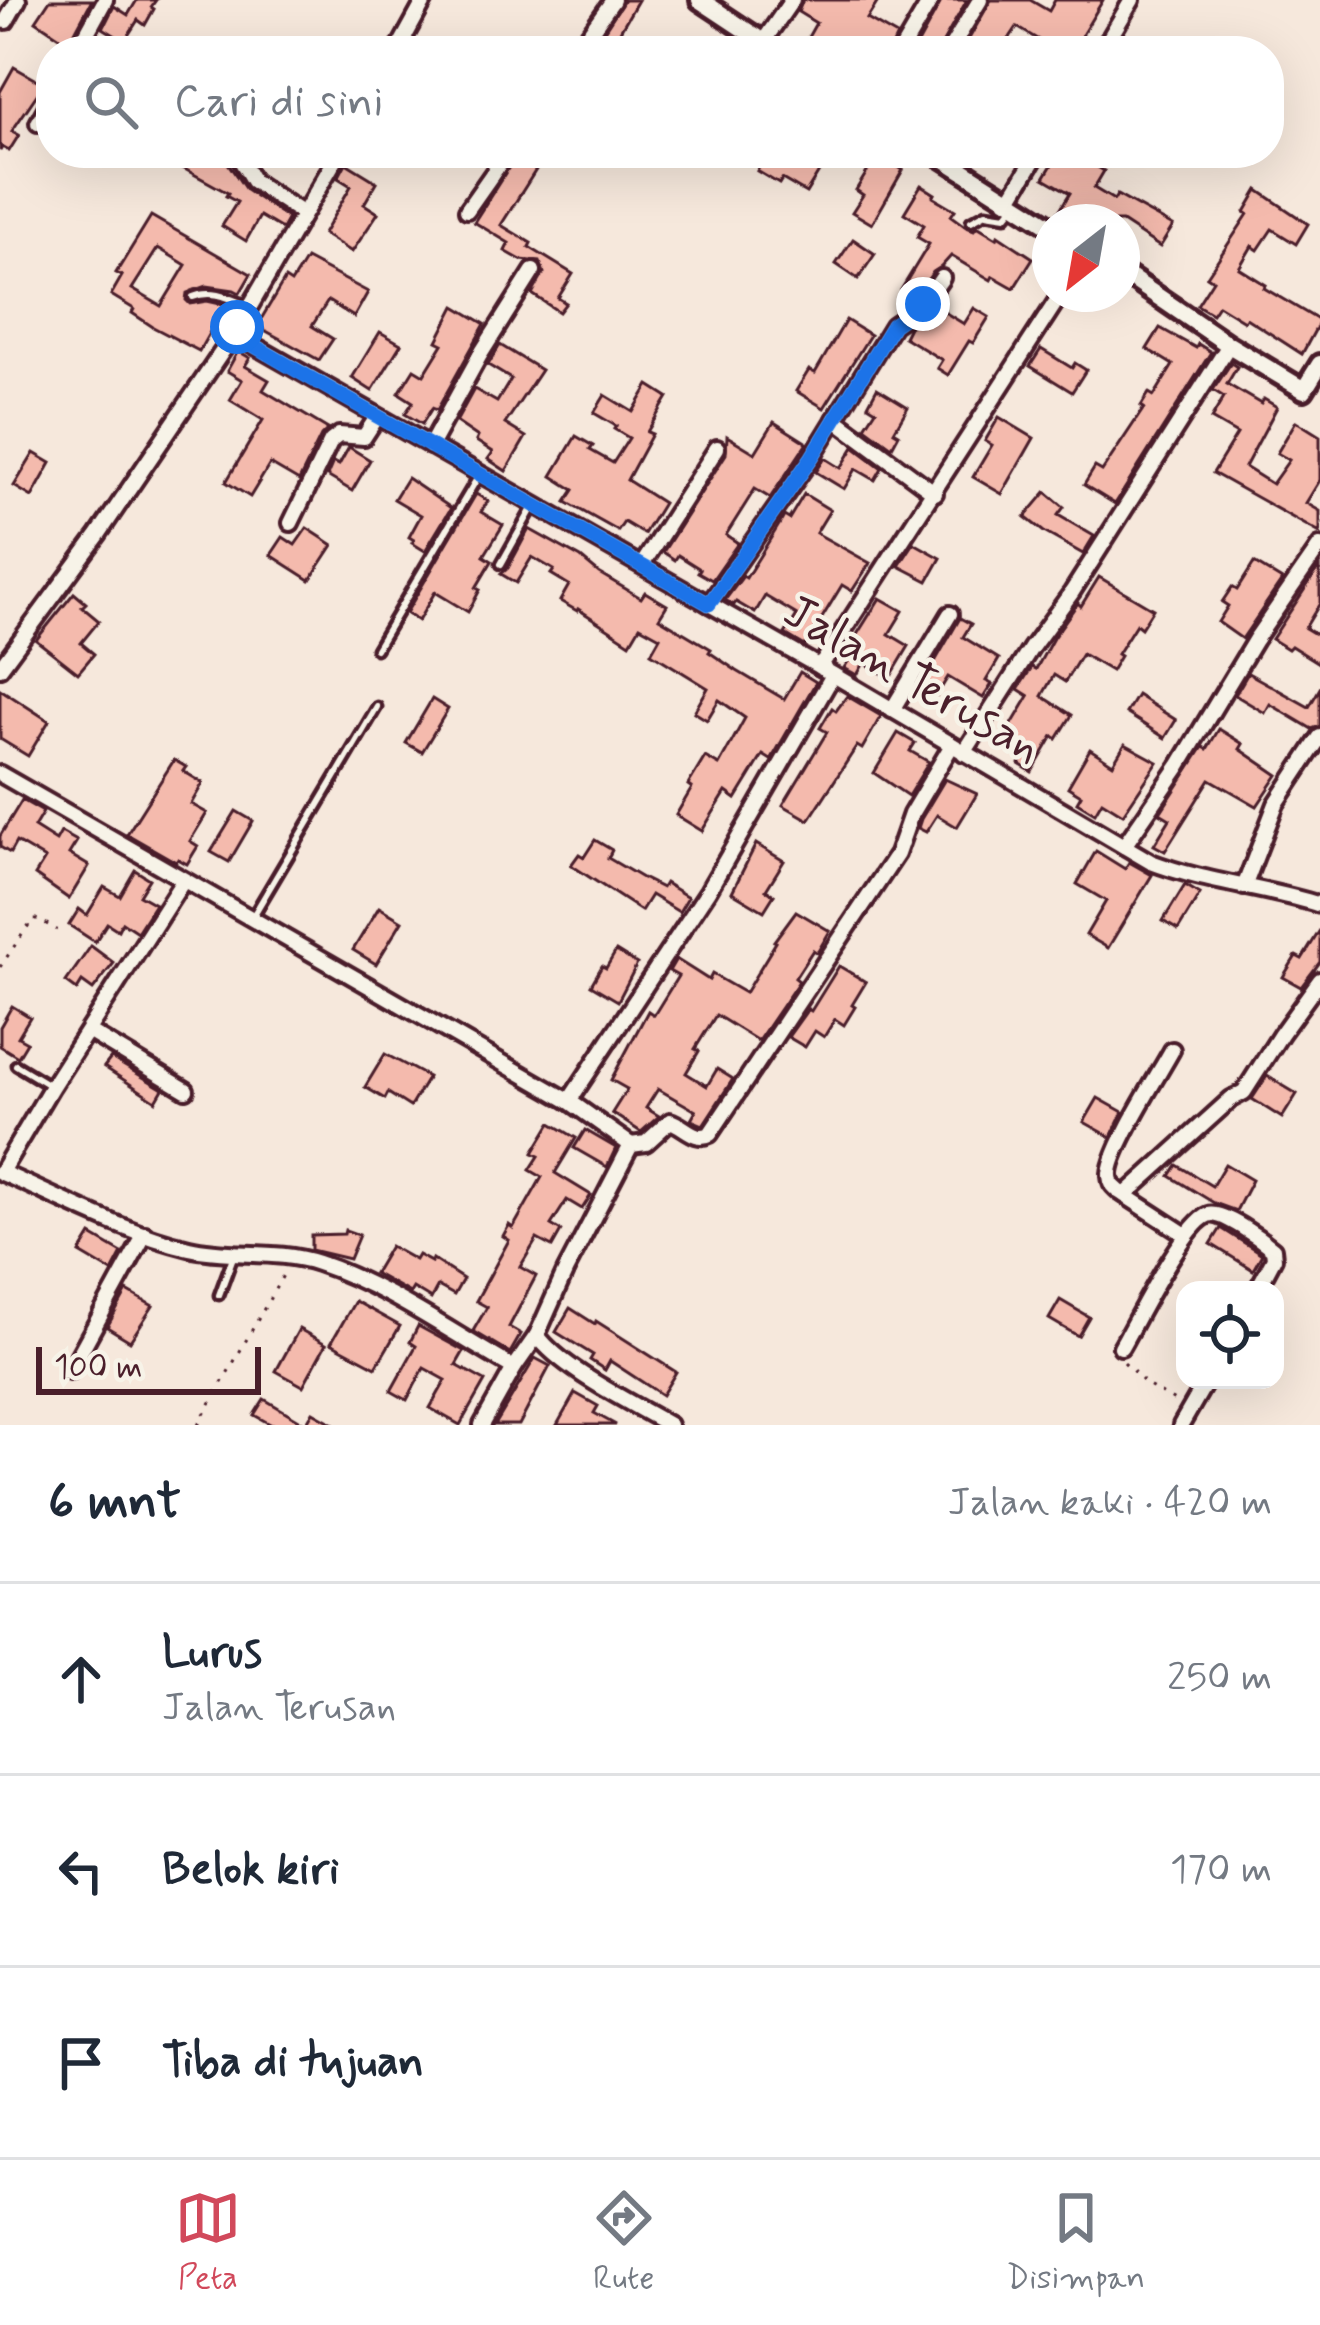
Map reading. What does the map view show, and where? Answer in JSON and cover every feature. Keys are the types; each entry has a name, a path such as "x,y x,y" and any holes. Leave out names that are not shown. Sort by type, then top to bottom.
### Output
{"street":[{"path":"6,21 19,0"},
{"path":"85,36 105,0"},
{"path":"405,36 425,0"},
{"path":"588,36 613,0"},
{"path":"700,0 755,36"},
{"path":"775,36 792,0"},
{"path":"910,36 931,0"},
{"path":"958,36 980,0"},
{"path":"1111,36 1132,0"},
{"path":"245,168 253,182 302,214"},
{"path":"0,668 98,535 234,334 330,168"},
{"path":"467,210 496,168"},
{"path":"958,168 1032,215"},
{"path":"1012,203 1030,168"},
{"path":"430,446 479,355 533,271"},
{"path":"709,604 812,457 893,325 923,304 941,278"},
{"path":"1140,284 1320,401"},
{"path":"569,1101 708,891 827,671 1050,312"},
{"name":"Jalan Terusan","path":"234,334 827,671 1151,862 1178,873 1314,903"},
{"path":"0,774 569,1101 631,1144 646,1142 670,1121 703,1138 778,1035 897,854 911,814 1084,574 1229,345"},
{"path":"1304,390 1320,364"},
{"path":"291,524 331,441 339,435 366,436 377,417"},
{"path":"835,419 935,493"},
{"path":"642,565 717,448"},
{"path":"1124,846 1320,546"},
{"path":"892,710 950,614"},
{"path":"1244,887 1276,804 1320,737"},
{"path":"183,881 4,1166 145,1234 195,1250 270,1254 316,1263 374,1287 514,1368"},
{"path":"1116,1185 1244,1092 1320,980"},
{"path":"88,1031 186,1090"},
{"path":"1116,1185 1120,1144 1172,1050"},
{"path":"482,1425 537,1335 631,1144"},
{"path":"1116,1185 1186,1235"},
{"path":"1121,1347 1186,1235 1213,1214 1261,1239 1275,1253 1261,1281"},
{"path":"70,1371 145,1234"},
{"path":"537,1335 571,1365 669,1425"},
{"path":"1181,1425 1202,1389"}],"lane":[{"path":"971,221 986,213 1006,216 1012,203"},
{"path":"193,297 202,292 249,307"},
{"path":"376,649 480,473"},
{"path":"501,564 535,504"},
{"path":"251,919 377,707"},
{"path":"16,1065 52,1086"},
{"path":"219,1295 235,1254"}],"path":[{"path":"0,967 33,919 57,930"},
{"path":"199,1425 292,1258"},
{"path":"1121,1347 1125,1364 1137,1377 1190,1410"}],"building":[{"path":"50,0 92,0 73,36 58,36 36,21"},
{"path":"137,0 156,0 145,25 138,20 128,36 116,36 103,28 114,6 128,15"},
{"path":"624,0 638,0 620,31 626,36 601,36"},
{"path":"803,0 879,0 867,19 897,36 809,36 816,23 798,12"},
{"path":"942,0 967,0 947,36 922,36"},
{"path":"991,0 1030,0 1049,11 1055,0 1103,0 1084,36 1032,36 1017,27 1011,36 971,36"},
{"path":"14,67 36,79 36,96 12,131 19,135 9,151 2,147 0,151 0,92"},
{"path":"183,168 231,168 246,190 288,218 282,229 260,216 246,241 222,226 237,202"},
{"path":"343,168 354,168 377,182 364,204 378,213 352,252 323,234 351,186 338,178"},
{"path":"508,168 537,168 501,225 573,274 558,298 566,303 559,312 532,294 544,273 540,262 521,260 505,251 509,243 474,222"},
{"path":"759,168 821,168 806,193"},
{"path":"869,168 903,170 872,224 852,212 863,195 856,190"},
{"path":"1050,168 1099,168 1104,171 1094,188 1133,204 1063,204 1070,193 1044,178"},
{"path":"921,185 955,210 951,216 966,227 974,230 977,226 998,235 1032,260 1014,288 951,256 914,297 901,290 929,244 917,237 924,225 904,213"},
{"path":"1258,190 1308,224 1296,244 1272,229 1258,250 1252,246 1239,268 1320,321 1302,354 1246,318 1218,305 1212,314 1197,305 1213,280 1207,276 1248,214"},
{"path":"1140,208 1173,226 1160,247 1140,234"},
{"path":"151,216 251,274 240,293 207,286 187,293 190,304 225,305 199,351 153,327 111,295 122,276 116,273","holes":["158,248 186,265 161,306 132,289"]},
{"path":"853,239 875,254 858,279 836,264"},
{"path":"306,259 368,292 354,317 328,301 312,326 333,339 319,360 257,326 285,279 291,283"},
{"path":"455,306 485,324 437,410 432,408 422,424 405,414 413,402 399,393 414,369 424,375 443,344 437,341"},
{"path":"936,307 964,324 974,308 989,317 948,375 937,368 942,360 904,337 909,327"},
{"path":"846,320 870,335 824,408 796,391 809,370 815,373"},
{"path":"1160,328 1211,352 1115,504 1084,485 1095,467 1102,471 1149,393 1154,396 1173,365 1147,349"},
{"path":"380,332 401,344 372,391 352,378"},
{"path":"500,345 541,370 505,424 526,437 506,471 488,459 493,452 476,441 478,437 456,422 474,389 497,402 511,379 488,365"},
{"path":"1041,349 1072,368 1075,363 1086,370 1072,392 1030,366"},
{"path":"238,351 250,358 245,366 269,380 263,390 328,429 299,481 270,464 250,497 226,482 263,420 230,400 242,380 227,371"},
{"path":"1231,363 1237,367 1227,384 1261,404 1264,399 1277,407 1245,467 1272,484 1289,460 1277,453 1296,421 1320,436 1320,480 1306,503 1320,511 1320,533 1213,473 1237,434 1211,419 1224,397 1213,390"},
{"path":"649,385 668,397 627,480 663,503 644,534 624,522 618,531 566,502 574,490 552,476 576,436 613,463 629,438 594,413 605,395 633,412"},
{"path":"877,388 908,407 894,431 899,434 892,447 865,427 876,410 868,405"},
{"path":"999,417 1034,438 1002,494 973,477 992,445 985,441"},
{"path":"774,422 807,443 770,498 755,489 726,535 738,543 712,580 678,555 675,560 663,552 726,454 727,436 755,453"},
{"path":"349,447 370,460 352,491 327,476 333,462 339,465"},
{"path":"854,447 882,468 875,480 856,469 844,489 816,472 825,458 841,468"},
{"path":"34,453 51,463 32,497 14,486"},
{"path":"407,478 451,508 425,551 409,537 421,515 394,499"},
{"path":"1046,492 1064,507 1058,515 1094,536 1083,554 1025,517"},
{"path":"476,494 488,501 481,512 503,525 484,556 492,561 476,588 480,590 468,612 435,592 418,621 406,613"},
{"path":"804,494 830,510 816,533 870,563 852,591 842,585 805,646 785,634 797,615 765,596 755,613 725,600 746,578 784,516 789,519"},
{"path":"307,528 333,545 310,580 271,555 283,537 295,545"},
{"path":"529,529 641,598 645,592 667,605 659,618 784,699 800,672 816,682 771,760 763,755 736,799 726,792 702,831 676,815 705,757 719,765 745,718 719,700 707,720 694,712 708,688 651,653 660,637 640,626 630,643 560,601 569,585 532,557 516,583 501,574"},
{"path":"914,543 941,558 928,581 899,566"},
{"path":"1254,563 1282,580 1242,639 1218,622 1228,606 1222,602 1232,587 1237,590"},
{"path":"1320,566 1320,603 1305,628 1320,637 1320,664 1272,639"},
{"path":"1099,577 1153,609 1141,628 1136,624 1111,671 1082,654 1065,682 1054,675 1042,696 1072,715 1032,772 1019,764 1027,750 1005,736 1029,696 1018,689"},
{"path":"74,593 99,621 81,643 94,654 78,673 36,640"},
{"path":"880,598 903,611 889,634 909,646 890,678 864,663 857,675 844,668 859,644 853,641"},
{"path":"960,618 971,624 963,637 999,659 986,681 992,684 983,698 948,677 937,695 921,686"},
{"path":"1248,673 1309,707 1320,688 1320,726 1312,729 1270,704 1265,713 1235,695"},
{"path":"0,689 49,721 28,756 0,739"},
{"path":"1137,695 1176,720 1165,738 1126,713"},
{"path":"847,696 881,716 809,820 783,805 827,732 820,728 832,708 836,711"},
{"path":"432,699 448,709 422,752 406,743"},
{"path":"1219,729 1278,775 1257,806 1210,779 1165,851 1154,845 1170,819 1160,813"},
{"path":"898,733 915,743 910,751 929,762 908,796 874,773"},
{"path":"1125,744 1158,762 1123,814 1102,801 1095,813 1077,802 1081,795 1068,787 1090,749 1113,764"},
{"path":"174,760 203,783 191,804 207,813 190,841 198,846 187,864 127,834"},
{"path":"945,779 977,794 957,827 937,815 926,832 918,828 921,819"},
{"path":"22,800 43,812 34,827 56,841 61,832 77,841 69,854 89,866 69,899 35,875 45,859 16,842 10,853 0,847 0,836"},
{"path":"236,811 253,821 229,862 211,852"},
{"path":"595,840 612,850 608,858 688,897 679,912 651,895 641,911 571,865 579,854 584,857"},
{"path":"756,844 784,861 766,890 774,895 764,911 732,892"},
{"path":"1096,851 1125,869 1129,862 1152,875 1108,948 1086,935 1106,901 1077,884"},
{"path":"135,870 149,879 139,895 155,904 137,932 122,922 118,930 107,923 95,942 69,925 79,909 87,915 104,887 120,896"},
{"path":"1185,885 1200,894 1178,930 1163,921"},
{"path":"379,907 402,921 376,964 353,950"},
{"path":"796,911 830,931 817,953 813,950 795,978 799,981 758,1041 716,1015 686,1073 707,1086 717,1069 733,1079 703,1125 691,1120 696,1111 658,1089 646,1108 659,1116 641,1132 612,1113 627,1089 611,1080 648,1011 654,1015 678,976 669,971 676,959 709,980 712,974 745,993"},
{"path":"1320,930 1320,962 1301,987 1283,977 1296,956 1302,959"},
{"path":"91,946 114,963 93,990 82,982 77,990 66,982"},
{"path":"616,951 637,964 618,1001 591,985"},
{"path":"839,966 866,982 844,1025 835,1019 824,1037 815,1031 805,1047 788,1037"},
{"path":"12,1006 30,1017 18,1037 27,1042 18,1057 0,1046 0,1027"},
{"path":"385,1054 428,1077 410,1107 388,1093 385,1099 365,1087"},
{"path":"111,1058 163,1089 156,1101 104,1067"},
{"path":"1267,1076 1297,1094 1282,1118 1252,1099"},
{"path":"1098,1098 1123,1112 1111,1137 1084,1122"},
{"path":"551,1123 576,1138 555,1173 591,1195 582,1209 567,1200 551,1225 561,1231 552,1247 537,1239 520,1267 536,1276 509,1327 521,1334 510,1353 473,1331 487,1307 476,1301 509,1240 503,1236 509,1225 513,1228 542,1177 530,1170 539,1156 533,1153"},
{"path":"585,1130 616,1148 607,1167 574,1148"},
{"path":"1225,1164 1252,1180 1236,1211 1170,1176 1177,1165 1212,1186"},
{"path":"1221,1228 1262,1254 1253,1270 1211,1244"},
{"path":"345,1230 359,1235 349,1259 311,1250 311,1235 344,1234"},
{"path":"91,1235 122,1253 112,1272 80,1253"},
{"path":"390,1246 415,1260 418,1255 432,1259 463,1279 454,1295 438,1286 431,1299 374,1273"},
{"path":"127,1291 153,1306 130,1341 107,1327"},
{"path":"1060,1300 1089,1317 1078,1336 1049,1319"},
{"path":"355,1301 400,1326 376,1367 331,1343"},
{"path":"570,1308 676,1372 662,1395 610,1361 605,1370 590,1360 593,1355 556,1332"},
{"path":"418,1326 464,1351 456,1365 485,1381 460,1425 430,1408 446,1380 424,1368 407,1400 391,1391 416,1346 410,1342"},
{"path":"299,1329 326,1344 303,1386 276,1371"},
{"path":"535,1358 550,1366 519,1425 495,1425"},
{"path":"575,1393 598,1406 594,1413 616,1425 557,1425"},
{"path":"264,1399 306,1424 313,1412 336,1425 272,1425 254,1415"}],"route":[{"path":"237,327 234,334 709,604 812,457 893,325 923,304"}]}
